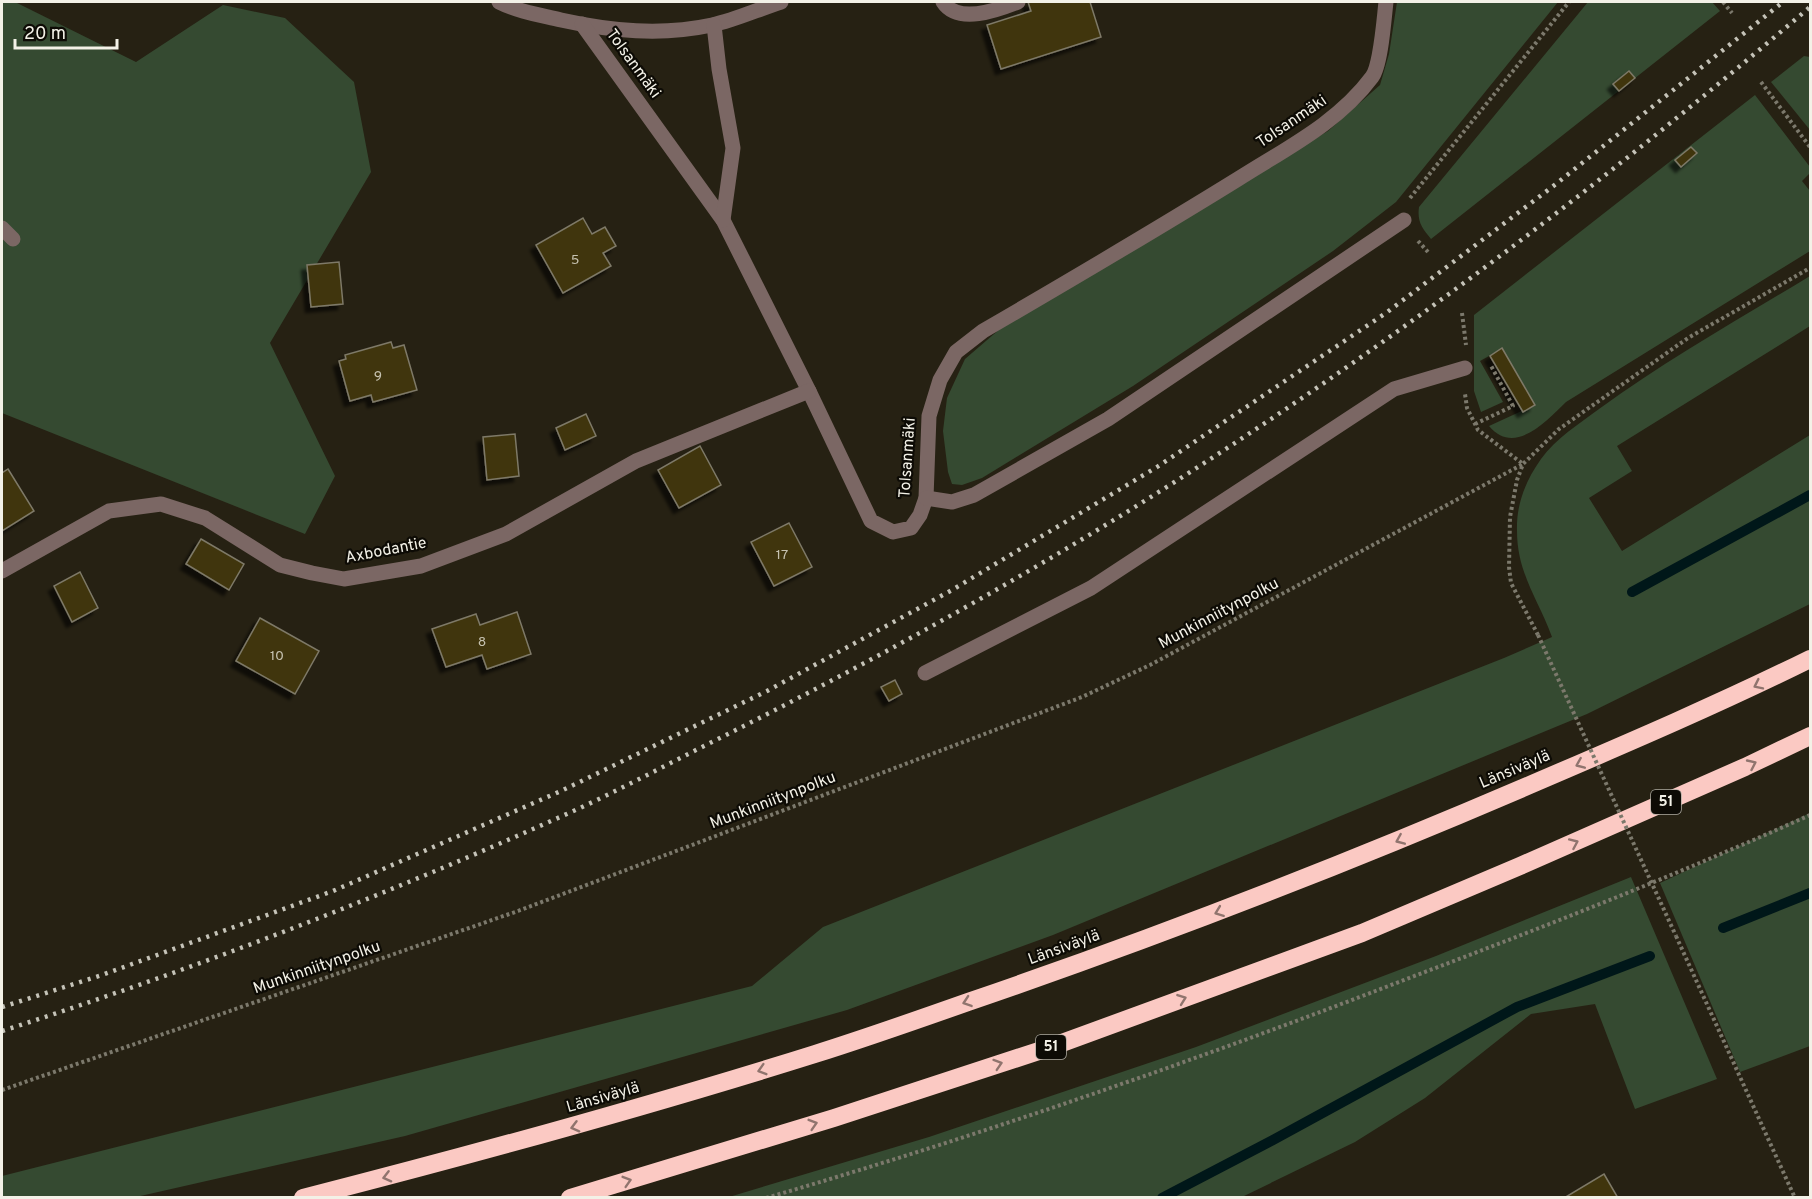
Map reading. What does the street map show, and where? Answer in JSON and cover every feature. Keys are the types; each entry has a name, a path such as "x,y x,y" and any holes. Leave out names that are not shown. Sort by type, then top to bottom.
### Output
{"highway":[{"name":"Länsiväylä","path":"303,1197 596,1121 820,1053 1172,930 1339,866 1718,704 1810,659"},
{"name":"51","path":"570,1197 834,1118 1051,1047 1362,933 1542,857 1810,736"}],"street":[{"path":"500,2 512,8 582,24 633,31 673,32 714,25 781,2"},
{"path":"944,2 948,8 966,14 997,11 1018,2"},
{"name":"Tolsanmäki","path":"582,24 723,219 871,521 893,532 911,528 920,515 926,498 929,416 940,380 956,352 983,331 1179,216 1315,131 1343,109 1374,75 1382,40 1386,2"},
{"path":"714,25 733,148 723,219"},
{"path":"926,498 952,502 974,495 1108,419 1404,220"},
{"path":"926,673 1090,588 1394,388 1465,368"},
{"name":"Axbodantie","path":"2,571 109,511 161,504 205,518 280,565 312,573 344,579 421,566 506,534 636,461 809,391"}],"path":[{"path":"1428,252 1415,238 1404,220 1405,204 1569,2"},
{"path":"1723,2 1732,13"},
{"path":"1761,82 1810,147"},
{"path":"1795,1197 1538,635 1511,583 1509,567 1510,518 1517,480 1523,464 1559,429 1688,338 1810,268"},
{"path":"1462,313 1466,340 1464,389 1467,408 1478,430 1523,464"},
{"path":"1475,424 1513,405 1488,361"},
{"name":"Munkinniitynpolku","path":"2,1090 518,911 1082,697 1150,665 1523,464"},
{"path":"766,1197 1042,1111 1295,1022 1557,922 1810,815"}],"green space":[{"path":"2,2 15,2 136,62 223,5 285,18 354,82 371,172 270,343 335,476 305,534 2,413"},
{"path":"1397,2 1558,2 1396,202 1333,251 1133,386 982,478 962,485 952,484 948,472 943,431 947,398 965,359 1001,328 1328,131 1380,85 1389,54"},
{"path":"1588,2 1712,2 1720,11 1431,239 1421,225 1419,207"},
{"path":"1804,56 1810,57 1810,130 1771,82"},
{"path":"1755,95 1810,167 1810,173 1802,181 1810,191 1810,251 1566,402 1550,418 1530,432 1520,437 1509,438 1499,435 1489,426 1535,405 1502,349 1480,361 1503,402 1481,412 1474,391 1474,315"},
{"path":"1810,276 1810,326 1617,446 1632,471 1589,498 1622,551 1810,435 1810,604 1587,714 1053,935 847,1010 405,1136 136,1197 2,1197 2,1176 752,986 823,927 1552,637 1524,573 1518,546 1517,521 1520,502 1531,475 1541,459 1568,432 1624,391 1703,340"},
{"path":"1810,813 1810,1046 1740,1072 1660,883"},
{"path":"1631,877 1717,1079 1635,1109 1595,1004 1531,1014 1425,1098 1355,1142 1242,1197 729,1197 929,1137 1196,1047 1436,956"}],"building":[{"path":"1028,2 1090,2 1101,37 1001,69 987,25 1031,11"},
{"path":"1629,71 1635,78 1619,91 1613,84"},
{"path":"1691,147 1697,153 1681,167 1675,160"},
{"path":"583,218 592,234 605,227 616,246 603,253 611,266 563,293 536,245"},
{"path":"339,262 343,304 311,307 307,265"},
{"path":"391,342 393,348 404,345 417,390 373,402 371,395 350,401 339,361 346,359 345,355"},
{"path":"1502,348 1535,405 1523,412 1490,356"},
{"path":"586,414 596,436 565,450 556,428"},
{"path":"515,434 519,476 487,480 483,437"},
{"path":"700,446 721,485 679,508 658,470"},
{"path":"8,469 34,511 2,531 2,473"},
{"path":"789,523 812,567 774,586 751,542"},
{"path":"201,539 244,564 229,590 186,564"},
{"path":"80,572 98,608 72,622 54,586"},
{"path":"517,612 531,654 487,669 482,655 446,667 432,629 476,614 480,625"},
{"path":"260,618 319,651 295,694 236,661"},
{"path":"895,680 902,694 889,701 881,687"},
{"path":"1604,1174 1618,1198 1564,1198"}],"waterway":[{"path":"1632,592 1810,495"},
{"path":"1723,928 1810,893"},
{"path":"1162,1198 1517,1007 1650,956"}],"railway":[{"path":"2,1007 102,975 333,891 561,791 767,691 952,590 1157,467 1386,313 1556,184 1783,2"},
{"path":"2,1031 149,982 294,928 509,839 597,800 764,716 967,606 1117,518 1208,461 1386,339 1559,211 1728,76 1810,7"}]}
